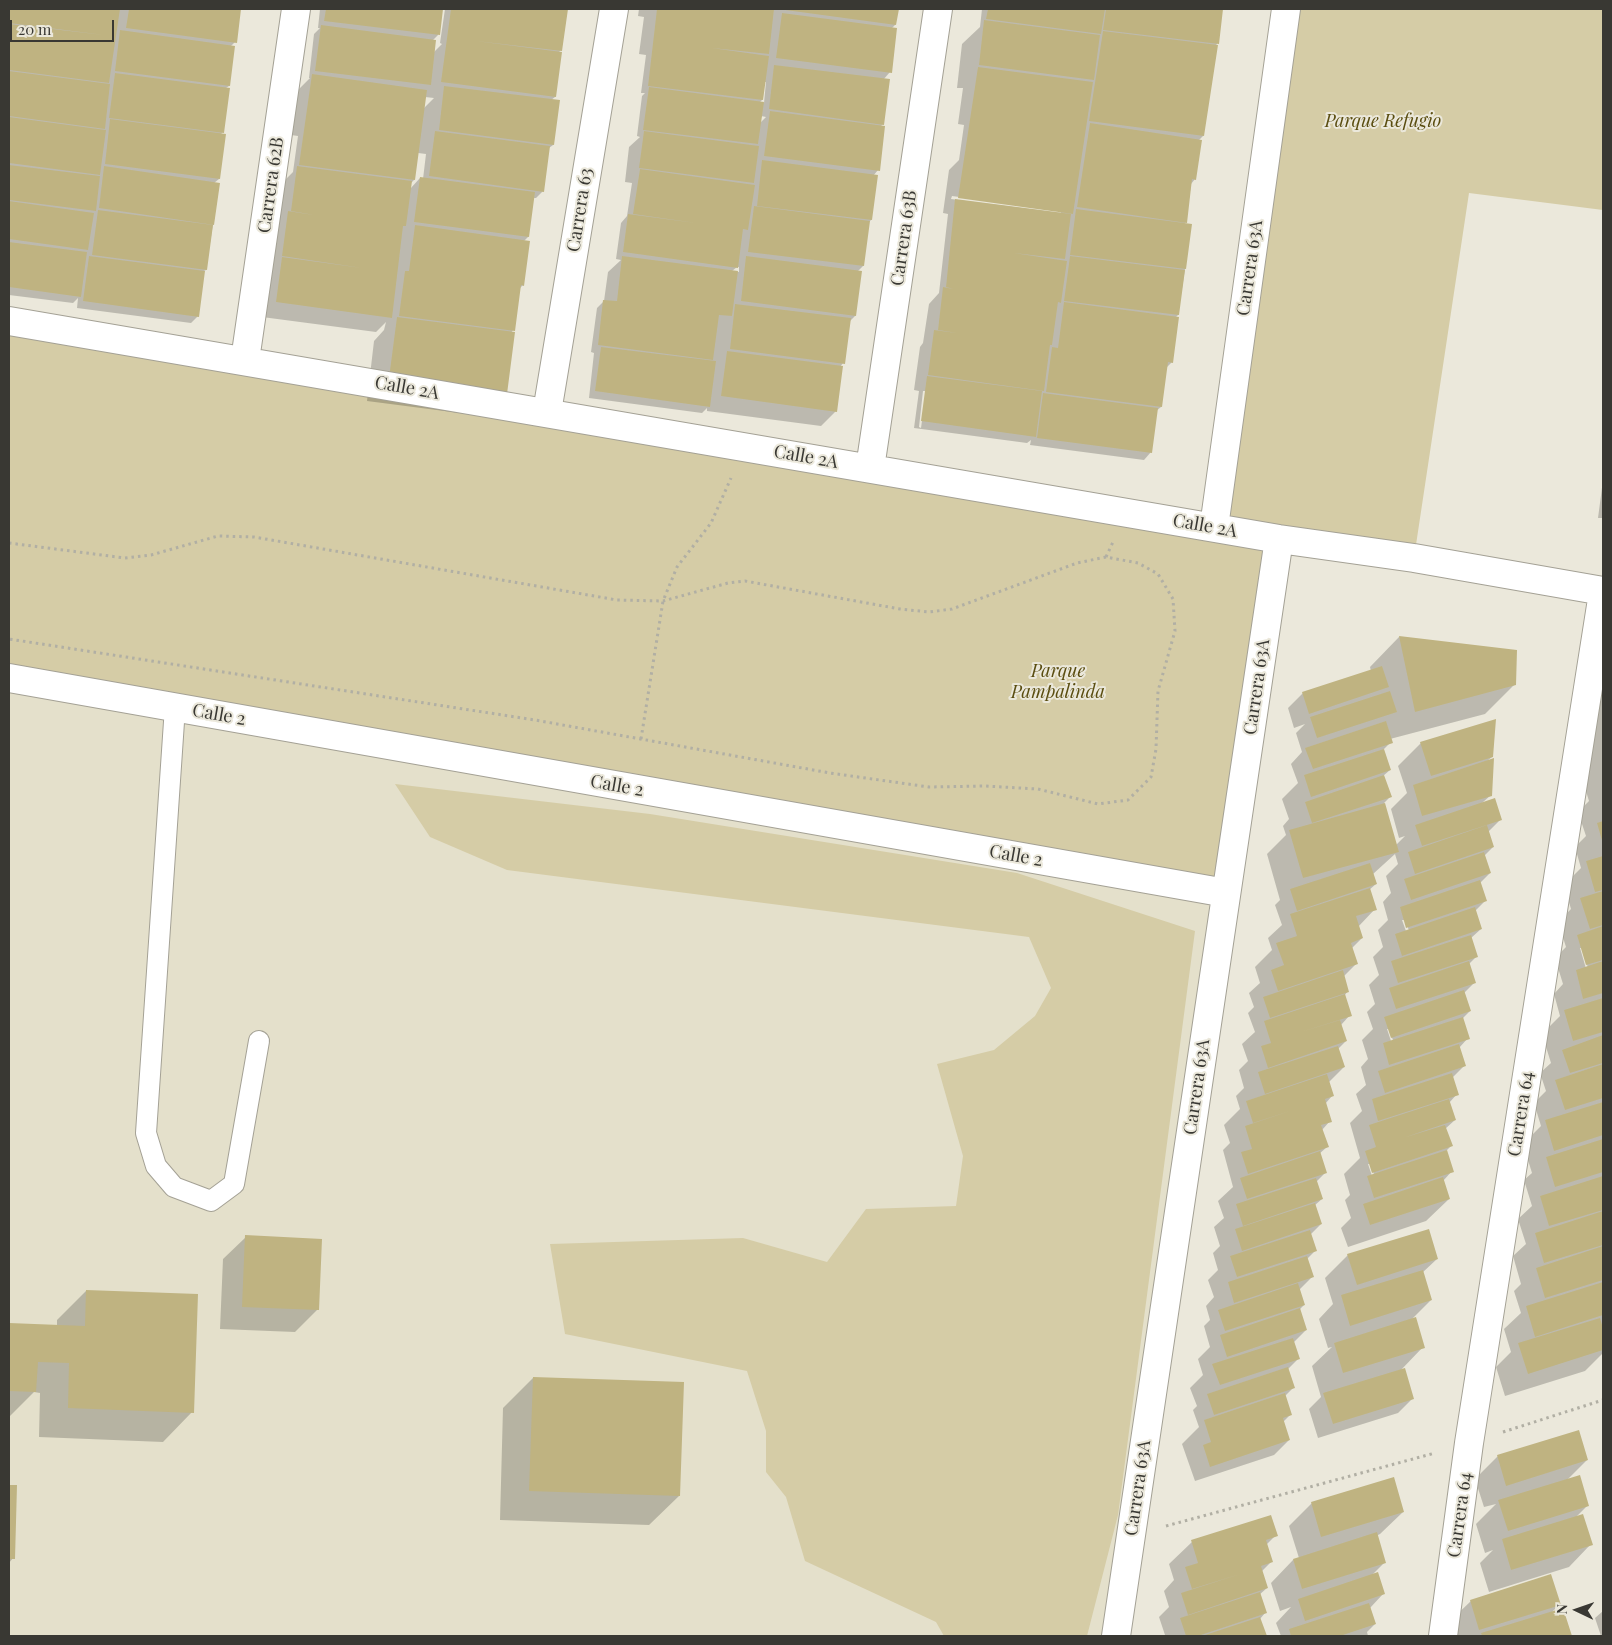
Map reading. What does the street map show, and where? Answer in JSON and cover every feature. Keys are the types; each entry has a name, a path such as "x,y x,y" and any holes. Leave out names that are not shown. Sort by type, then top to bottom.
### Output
{"street":[{"name":"Carrera 62B","path":"245,360 296,9"},
{"name":"Carrera 63","path":"547,412 614,9"},
{"name":"Carrera 63B","path":"870,468 938,9"},
{"name":"Carrera 63A","path":"1214,527 1286,9"},
{"name":"Calle 2A","path":"9,320 1214,527 1414,558 1603,592"},
{"name":"Carrera 63A","path":"1116,1636 1279,538"},
{"name":"Carrera 64","path":"1443,1636 1470,1443 1603,592"},
{"name":"Calle 2","path":"9,678 1226,893"}],"lane":[{"path":"175,707 146,1133 156,1166 174,1187 211,1201 234,1184 259,1041"}],"path":[{"path":"641,739 663,601 676,567 711,523 729,484 739,445"},
{"path":"9,543 125,558 151,555 218,536 254,537 616,600 663,601 728,583 745,581 900,609 929,612 952,609 1077,563 1106,557 1138,563 1158,574 1173,599 1174,630 1158,691 1156,749 1151,777 1128,800 1098,804 1038,789 985,786 929,787 830,773 535,720 9,639"},
{"path":"1131,1535 1470,1443 1603,1400"}],"shaded area":[{"path":"9,678 1226,893 1116,1636 9,1636"}],"green space":[{"name":"Parque Pampalinda","path":"1286,9 1603,9 1603,210 1469,193 1414,558 1279,539 1226,893 9,678 9,321 1214,527"},
{"path":"395,784 650,814 1017,873 1195,931 1118,1515 1087,1636 944,1636 936,1622 805,1561 786,1497 766,1472 766,1431 747,1371 565,1334 550,1244 743,1238 827,1262 866,1209 956,1206 963,1156 937,1064 994,1050 1035,1016 1051,988 1029,937 507,870 430,837"}],"building":[{"path":"9,9 120,9 109,83 9,70 9,24 104,35 9,23"},
{"path":"129,9 241,9 237,43 126,28"},
{"path":"326,9 443,9 440,35 324,21"},
{"path":"451,9 568,9 562,51 476,41 562,52 556,97 441,82"},
{"path":"657,9 774,9 769,54 712,48 769,56 763,100 648,86"},
{"path":"778,9 899,9 896,25"},
{"path":"988,9 1105,9 1101,34 986,19"},
{"path":"1106,9 1223,9 1219,44 1103,30"},
{"path":"782,13 897,28 892,73 776,58"},
{"path":"984,20 1100,35 1094,80 979,65"},
{"path":"321,25 436,40 431,85 315,71"},
{"path":"120,30 235,46 230,86 115,71"},
{"path":"1103,31 1218,45 1204,136 1089,121"},
{"path":"774,65 890,79 884,125 769,109"},
{"path":"978,67 1093,82 1073,214 958,198"},
{"path":"9,71 110,84 105,129 9,116"},
{"path":"115,73 230,88 224,133 109,118"},
{"path":"312,74 427,90 415,180 299,165"},
{"path":"444,86 560,100 554,145 439,130"},
{"path":"649,87 764,102 758,144 643,130"},
{"path":"770,111 885,126 880,171 764,156"},
{"path":"9,117 106,130 100,175 9,163"},
{"path":"110,119 226,134 220,179 105,164"},
{"path":"1090,123 1202,140 1196,180 1192,179 1187,223 1077,207"},
{"path":"435,131 550,146 544,192 429,176"},
{"path":"644,131 759,146 754,183 639,168"},
{"path":"762,160 878,175 872,220 757,206"},
{"path":"9,165 100,176 96,211 9,200"},
{"path":"104,166 220,183 214,225 99,208"},
{"path":"297,166 412,181 406,226 403,226 392,318 276,302 282,257 362,268 282,256 288,211 314,215 291,211"},
{"path":"640,169 755,185 748,230 743,229 738,268 623,252 628,214 696,223 633,214"},
{"path":"420,177 535,192 529,237 414,222"},
{"path":"955,199 1071,214 1065,259 1014,253 1067,261 1061,303 1058,302 1052,345 1050,345 1044,391 928,375 934,330 957,333 938,330 943,287 953,289 946,287"},
{"path":"9,201 94,213 88,250 9,239"},
{"path":"754,206 870,221 864,266 748,252"},
{"path":"1076,209 1192,224 1186,269 1070,255"},
{"path":"98,210 213,225 207,270 92,255"},
{"path":"415,225 530,241 524,286 521,285 515,331 399,316 405,271 409,271"},
{"path":"9,242 87,252 81,297 9,287"},
{"path":"89,256 205,271 199,317 83,301"},
{"path":"622,256 738,271 732,316 719,315 713,360 598,345 603,300 617,301"},
{"path":"746,256 862,271 856,316 741,301"},
{"path":"1070,256 1185,270 1179,315 1064,301"},
{"path":"1064,302 1179,317 1173,363 1168,362 1162,407 1046,392 1052,347 1058,348"},
{"path":"735,304 851,318 845,364 730,349"},
{"path":"397,317 515,332 507,394 389,378"},
{"path":"601,347 716,361 710,407 595,391"},
{"path":"727,351 843,366 837,412 721,396"},
{"path":"927,376 1042,391 1036,437 921,421"},
{"path":"1043,393 1158,408 1152,453 1037,438"},
{"path":"1399,636 1517,650 1516,685 1415,712"},
{"path":"1382,666 1389,687 1309,714 1302,692"},
{"path":"1390,691 1397,712 1317,738 1310,717"},
{"path":"1496,719 1493,757 1431,776 1420,742"},
{"path":"1386,721 1393,743 1313,769 1305,748"},
{"path":"1384,749 1391,770 1311,797 1304,775"},
{"path":"1494,758 1492,796 1422,816 1413,785"},
{"path":"1384,775 1392,797 1312,823 1305,802"},
{"path":"1495,798 1502,820 1422,846 1415,825"},
{"path":"1385,803 1399,852 1303,878 1289,830"},
{"path":"1603,821 1603,844 1597,823"},
{"path":"1487,825 1494,847 1415,874 1408,852"},
{"path":"1484,852 1491,873 1411,900 1404,879"},
{"path":"1603,856 1603,890 1595,892 1586,861"},
{"path":"1370,863 1377,884 1297,911 1290,889"},
{"path":"1480,880 1487,901 1406,928 1400,907"},
{"path":"1370,888 1377,910 1356,916 1363,938 1351,943 1358,964 1278,991 1271,970 1284,965 1276,943 1297,936 1290,914"},
{"path":"1603,891 1603,925 1590,929 1580,898"},
{"path":"1475,907 1482,929 1402,956 1395,934"},
{"path":"1603,926 1603,960 1586,965 1577,935"},
{"path":"1471,935 1478,957 1398,983 1391,961"},
{"path":"1469,961 1476,983 1396,1009 1389,988"},
{"path":"1603,961 1603,993 1583,999 1576,970"},
{"path":"1343,970 1349,992 1270,1018 1263,997"},
{"path":"1464,990 1471,1011 1391,1038 1384,1017"},
{"path":"1345,994 1352,1016 1301,1032 1340,1020 1347,1041 1268,1068 1261,1046 1271,1043 1264,1021"},
{"path":"1603,998 1603,1032 1573,1041 1564,1010"},
{"path":"1463,1017 1470,1039 1389,1065 1383,1043"},
{"path":"1603,1035 1603,1063 1570,1073 1562,1050"},
{"path":"1459,1044 1466,1066 1385,1093 1378,1071"},
{"path":"1338,1046 1345,1067 1265,1094 1258,1072"},
{"path":"1603,1064 1603,1098 1565,1110 1555,1080"},
{"path":"1452,1073 1459,1095 1378,1121 1372,1099"},
{"path":"1327,1074 1334,1096 1325,1099 1332,1122 1321,1125 1329,1147 1248,1174 1241,1152 1252,1149 1245,1126 1290,1111 1253,1123 1246,1101"},
{"path":"1449,1099 1456,1120 1406,1137 1445,1125 1453,1146 1372,1173 1365,1151 1376,1147 1369,1125"},
{"path":"1603,1102 1603,1135 1554,1151 1545,1120"},
{"path":"1603,1139 1603,1172 1555,1187 1546,1157"},
{"path":"1447,1150 1454,1172 1374,1198 1367,1176"},
{"path":"1320,1151 1327,1173 1247,1199 1240,1178"},
{"path":"1603,1176 1603,1210 1549,1226 1540,1196"},
{"path":"1443,1177 1450,1199 1370,1225 1363,1204"},
{"path":"1316,1178 1323,1199 1243,1226 1236,1204"},
{"path":"1315,1203 1322,1224 1242,1251 1235,1229"},
{"path":"1603,1211 1603,1245 1544,1263 1535,1233"},
{"path":"1429,1229 1438,1259 1357,1285 1347,1254"},
{"path":"1310,1230 1317,1251 1237,1277 1230,1256"},
{"path":"245,1235 322,1239 319,1310 242,1307"},
{"path":"1603,1246 1603,1280 1545,1298 1536,1268"},
{"path":"1307,1256 1314,1277 1234,1303 1228,1282"},
{"path":"1423,1270 1432,1300 1350,1326 1341,1295"},
{"path":"1603,1282 1603,1315 1535,1337 1526,1306"},
{"path":"1298,1283 1305,1305 1225,1331 1218,1310"},
{"path":"86,1290 198,1294 194,1413 68,1408 69,1363 38,1362 36,1392 9,1391 9,1323 85,1326"},
{"path":"1300,1308 1307,1330 1227,1357 1220,1335"},
{"path":"1416,1317 1425,1348 1343,1373 1334,1343"},
{"path":"1600,1318 1603,1328 1603,1350 1528,1374 1518,1343"},
{"path":"1293,1338 1300,1359 1220,1385 1212,1364"},
{"path":"1288,1367 1295,1388 1214,1415 1207,1394"},
{"path":"1405,1368 1414,1399 1333,1424 1323,1393"},
{"path":"533,1377 684,1382 680,1496 529,1491"},
{"path":"1285,1393 1292,1415 1283,1418 1290,1440 1210,1467 1203,1445 1211,1442 1204,1420"},
{"path":"1579,1430 1588,1460 1506,1486 1497,1455"},
{"path":"1580,1475 1589,1506 1508,1531 1498,1500"},
{"path":"1394,1477 1404,1512 1321,1537 1311,1502"},
{"path":"9,1485 17,1485 15,1559 9,1559"},
{"path":"1583,1514 1593,1545 1511,1570 1502,1539"},
{"path":"1271,1515 1278,1536 1266,1540 1273,1562 1261,1566 1268,1588 1188,1615 1181,1593 1240,1574 1192,1589 1185,1567 1198,1563 1191,1540"},
{"path":"1377,1532 1386,1563 1302,1589 1293,1559"},
{"path":"1378,1572 1385,1594 1305,1621 1298,1599"},
{"path":"1551,1574 1561,1605 1479,1630 1470,1600"},
{"path":"1260,1592 1267,1613 1198,1636 1186,1636 1180,1618"},
{"path":"1369,1603 1376,1624 1340,1636 1291,1636 1289,1629"},
{"path":"1563,1608 1572,1636 1482,1636 1481,1633"},
{"path":"1260,1617 1267,1636 1202,1636"}],"park label":[{"name":"Parque Refugio","path":"1383,121"}]}
